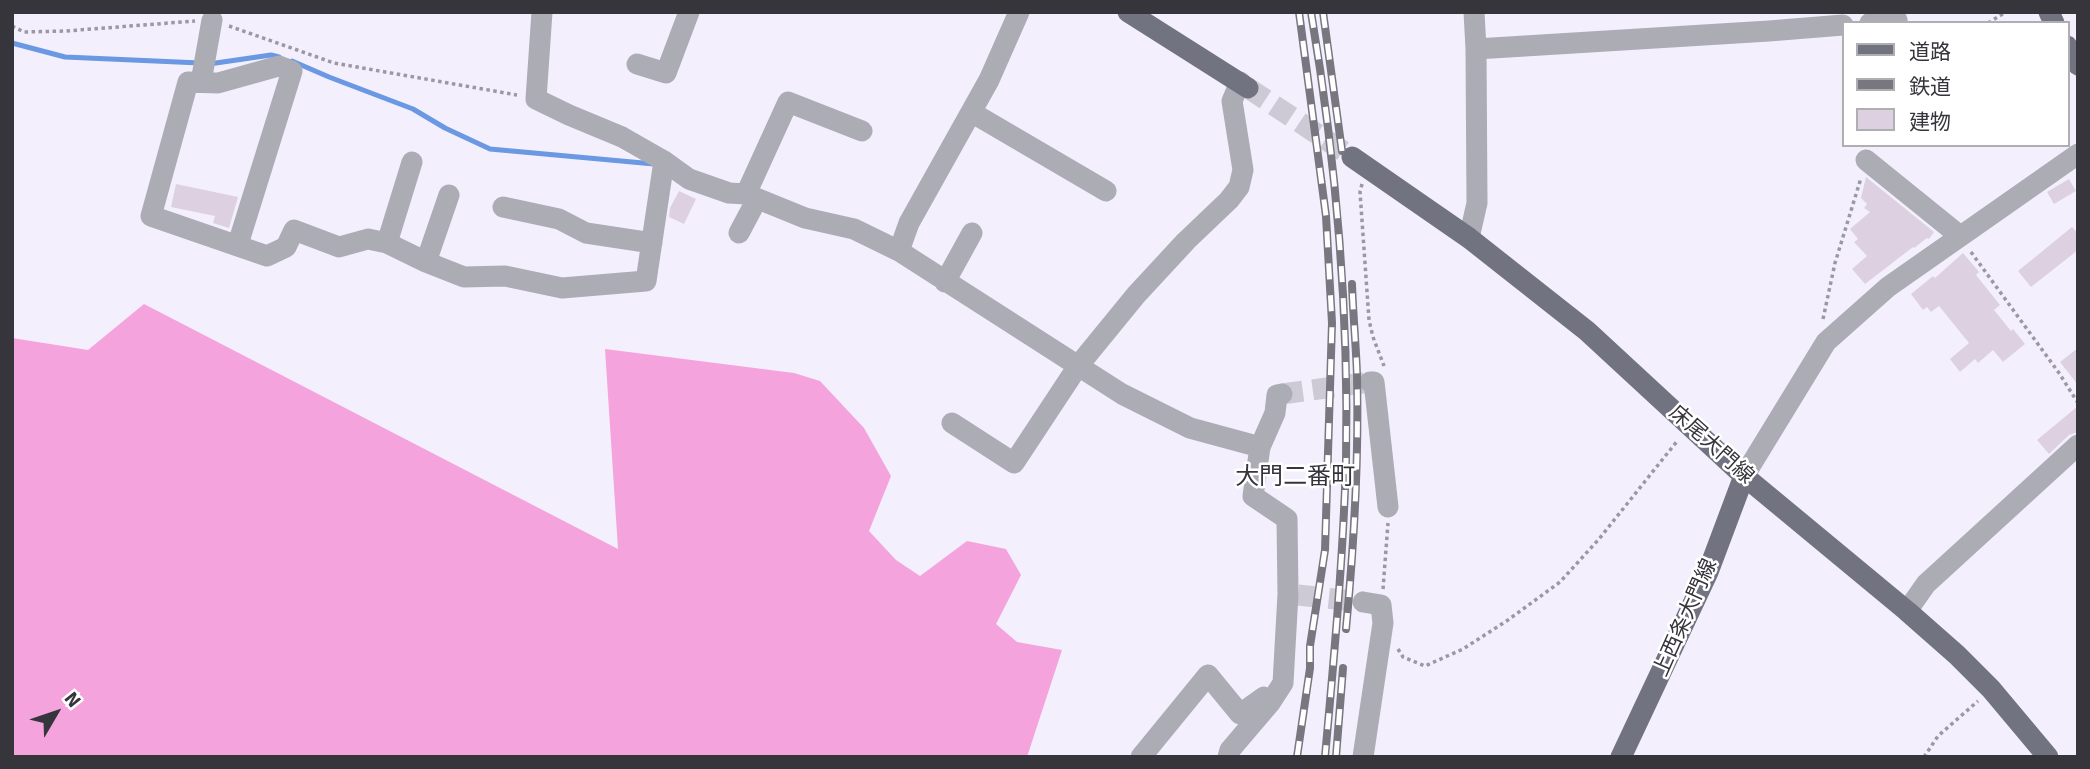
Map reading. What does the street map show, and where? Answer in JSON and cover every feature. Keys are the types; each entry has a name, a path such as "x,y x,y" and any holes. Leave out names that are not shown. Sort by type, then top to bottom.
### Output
{"main road":[{"path":"1128,12 1244,85"},
{"path":"2069,49 2078,65"},
{"name":"床尾大門線","path":"1360,163 1469,239 1587,331 1744,476 1957,655 1991,689 2048,757"},
{"name":"上西条大門線","path":"1621,757 1708,572 1744,476"}],"street":[{"path":"542,12 536,99 622,137 689,179 729,193 752,197 805,218 854,229 898,251 1122,394 1190,428 1260,447"},
{"path":"637,64 666,73 690,12"},
{"path":"898,251 909,223 989,80 1019,12"},
{"path":"1469,239 1477,203 1474,12"},
{"path":"201,82 215,18"},
{"path":"1476,49 1769,32 1842,25"},
{"path":"238,244 292,71 279,66 218,83 188,82 151,216 268,256 286,247 294,230 339,247 368,239 387,243 464,277 505,276 562,288 646,281 664,162"},
{"path":"952,423 1014,463 1078,366 1136,295 1239,187 1243,170 1232,101 1244,85"},
{"path":"739,233 788,102 862,131"},
{"path":"971,112 1106,191"},
{"path":"1744,476 1826,342 1888,287 2078,154"},
{"path":"1866,160 1960,236"},
{"path":"387,243 412,162"},
{"path":"426,262 449,195"},
{"path":"503,207 559,219 586,233 652,243"},
{"path":"945,282 972,233"},
{"path":"1379,379 1374,382 1388,507"},
{"path":"1228,757 1230,750 1270,704 1283,683 1293,594 1287,519 1253,496 1260,447 1275,413 1277,395 1282,394"},
{"path":"1907,611 1926,584 2078,445"},
{"path":"1363,757 1376,610"},
{"path":"1141,757 1208,676 1240,714 1283,683"}],"path":[{"path":"12,26 24,32 66,31 215,18 334,63 536,99"},
{"path":"1826,342 1822,321 1835,263 1866,160"},
{"path":"1360,163 1369,320 1379,379"},
{"path":"1960,236 2078,403"},
{"path":"1388,507 1387,548 1376,610 1403,657 1425,666 1462,649 1560,582 1600,539 1689,426"},
{"path":"1924,757 1938,736 1991,689"}],"shaded area":[{"path":"144,304 618,549 605,349 794,373 820,381 864,428 891,476 869,531 896,560 920,576 967,541 1006,549 1021,575 996,624 1017,642 1062,650 1027,757 12,757 12,338 88,350"}],"building":[{"path":"1866,177 1934,232 1929,239 1913,247 1865,284 1852,269 1867,256 1854,242 1858,239 1850,229 1870,212 1864,208 1867,204 1861,198"},
{"path":"2069,179 2076,191 2054,204 2047,192"},
{"path":"176,184 238,197 229,228 213,223 215,216 171,207"},
{"path":"679,191 696,199 684,224 669,217 670,208"},
{"path":"2072,227 2078,234 2078,250 2031,287 2018,271"},
{"path":"1963,253 1979,272 1976,275 2000,305 1994,310 2025,344 2003,362 1993,350 1978,363 1975,359 1960,372 1950,359 1969,343 1939,306 1931,312 1927,307 1923,310 1911,294 1933,276 1935,278"},
{"path":"2078,348 2078,385 2060,362"},
{"path":"2078,406 2078,432 2069,435 2049,454 2037,440"}],"waterway":[{"path":"12,43 65,57 200,63"},
{"path":"209,64 271,55 279,57"},
{"path":"292,61 413,109 445,128 490,149 654,164"}],"tunnel":[{"path":"1248,88 1352,157"},
{"path":"1282,394 1370,382"},
{"path":"1298,595 1363,602"}],"railway":[{"path":"1297,757 1325,550 1332,323 1326,216 1299,12"},
{"path":"1311,12 1334,180 1345,348 1346,461 1343,535 1325,757"},
{"path":"1323,12 1342,151"},
{"path":"1346,629 1354,534 1357,439 1352,284"},
{"path":"1336,757 1343,668"}],"district":[{"name":"大門二番町","path":"1295,478"}]}
